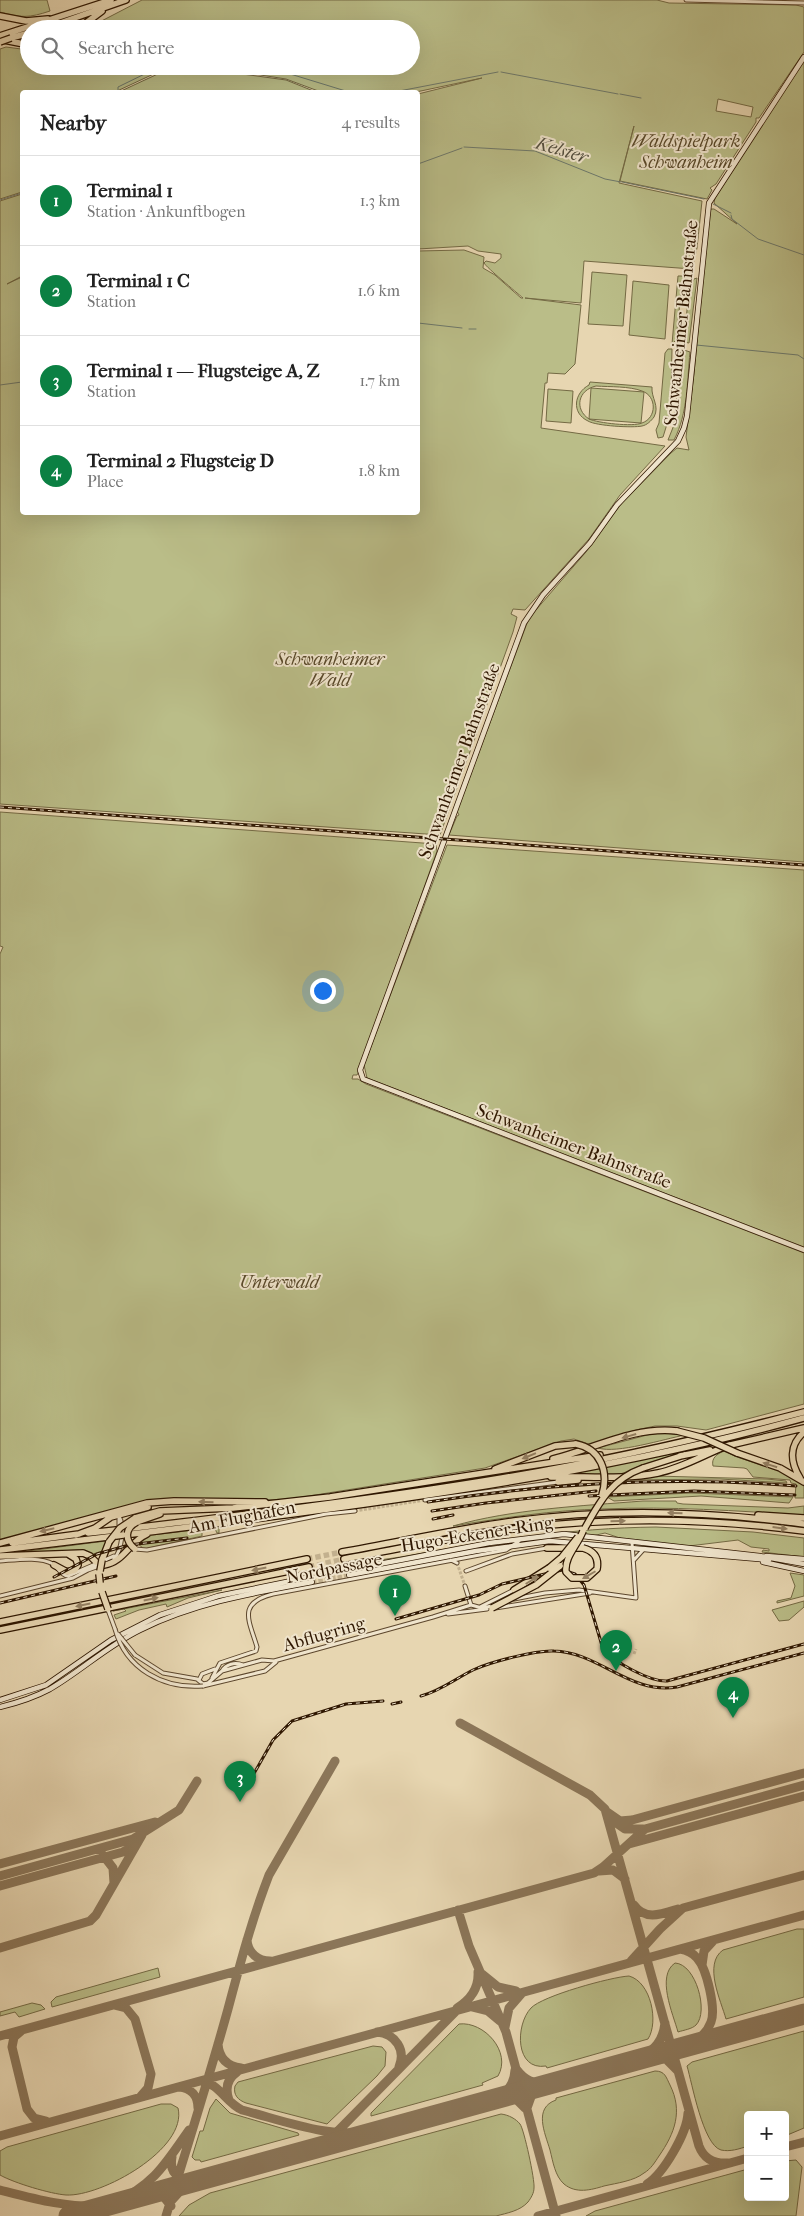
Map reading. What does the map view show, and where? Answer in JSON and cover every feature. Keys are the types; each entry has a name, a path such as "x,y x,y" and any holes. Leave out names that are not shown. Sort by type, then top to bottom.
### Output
{"highway":[{"path":"54,20 112,0"},
{"path":"70,20 126,0"},
{"path":"90,20 108,7"},
{"path":"0,16 19,20 39,20 77,12"},
{"path":"0,42 4,37 20,32"},
{"path":"4,37 20,34"},
{"path":"4,37 20,42"},
{"path":"0,1550 504,1477 632,1452 790,1416 804,1410"},
{"path":"0,1544 76,1534 159,1531 444,1493 685,1448 804,1418"},
{"path":"680,1456 804,1428"},
{"path":"532,1466 638,1433 658,1430 677,1431 704,1438 737,1454 777,1467 803,1480"},
{"path":"803,1480 794,1466 792,1453 796,1441 804,1432"},
{"path":"492,1608 536,1585 566,1560 579,1541 598,1504 615,1483 627,1474 738,1435"},
{"path":"482,1474 555,1446 576,1444 594,1452 604,1468 604,1486 598,1504"},
{"path":"558,1482 658,1473 684,1465 729,1445"},
{"path":"108,1609 102,1592 100,1562 108,1542 120,1528 153,1512 233,1508 290,1502 632,1452"},
{"path":"534,1477 597,1477"},
{"path":"0,1544 147,1503 290,1502"},
{"path":"76,1534 95,1528 111,1517 154,1506 178,1506 198,1510"},
{"path":"342,1552 466,1529 550,1517 660,1512 804,1524"},
{"path":"724,1516 804,1518"},
{"path":"135,1549 128,1542 127,1534 136,1520"},
{"path":"344,1559 494,1532 596,1522 708,1522 804,1532"},
{"path":"0,1556 86,1554 100,1562 119,1560 137,1539 159,1531"},
{"path":"514,1590 549,1568 583,1531"},
{"path":"547,1548 583,1548 592,1552 597,1559 597,1567 593,1574 584,1579 572,1578 566,1572 566,1560"},
{"path":"54,1565 67,1572 75,1570 78,1564 76,1559 64,1554"},
{"path":"0,1622 307,1559"},
{"path":"0,1630 309,1567"}],"street":[{"path":"686,0 804,3"},
{"name":"Schwanheimer Bahnstraße","path":"804,57 709,203 686,422 682,436 616,505 590,543 548,588 524,623 360,1070 363,1079 804,1250"},
{"path":"426,1500 558,1482"},
{"name":"Am Flughafen","path":"135,1549 148,1550 326,1514 356,1511"},
{"path":"0,1596 73,1578 100,1562 114,1559 119,1552 121,1524 119,1516"},
{"path":"0,1561 37,1561 54,1565 62,1574 71,1576 86,1568 112,1559 118,1549 119,1516"},
{"name":"Hugo-Eckener-Ring","path":"804,1559 776,1556 759,1558 643,1550 632,1546 575,1534 524,1538 348,1573 514,1545 561,1541 632,1546 759,1558 804,1564"},
{"name":"Nordpassage","path":"216,1669 221,1662 254,1653 257,1647 248,1613 251,1604 256,1600 273,1594 506,1550 524,1538"},
{"path":"466,1571 512,1554 547,1548 561,1541"},
{"path":"632,1546 633,1563"},
{"path":"633,1563 636,1555 643,1550"},
{"name":"Hugo-Eckener-Ring","path":"759,1558 804,1571"},
{"path":"445,1560 457,1563"},
{"name":"Abflugring","path":"479,1607 490,1607 544,1592 578,1590 634,1598 633,1563"},
{"path":"0,1700 46,1685 107,1646 138,1630 191,1609 312,1579"},
{"path":"466,1588 472,1605"},
{"path":"108,1609 115,1629 135,1655 163,1673 206,1684 222,1672 243,1665 262,1660 274,1661 472,1605 479,1607 514,1590"},
{"name":"Abflugring","path":"115,1629 127,1655 145,1672 170,1684 198,1686 221,1683 265,1671 271,1664 277,1662 443,1616 568,1595 598,1592"},
{"path":"0,1707 48,1690 107,1646"},
{"path":"212,1678 216,1669"},
{"path":"200,1681 202,1674 216,1669"}],"green space":[{"path":"0,0 47,0 50,11 25,16 7,14 0,12"},
{"name":"Schwanheimer Wald","path":"142,0 657,0 669,3 796,5 804,7 804,52 759,118 756,118 756,122 716,184 710,188 712,190 707,199 620,181 634,126 619,183 702,201 697,248 692,269 584,261 581,303 525,298 581,305 575,364 565,374 548,373 547,383 545,383 541,428 665,446 620,495 589,539 525,610 513,609 511,614 517,617 513,632 440,835 0,804 0,201 20,195 20,277 7,284 20,278 20,515 420,515 420,251 464,250 484,257 483,268 495,275 523,298 484,263 486,261 495,263 501,258 501,254 478,251 468,246 420,249 420,94 482,78 420,91 316,90 286,79 260,75 420,75 420,20 103,20","holes":["718,99 753,107 751,117 716,111"]},
{"name":"Schwanheimer Wald","path":"6,47 20,49 20,75 151,75 119,90 20,90 20,193 0,199 0,49"},
{"path":"804,60 804,862 449,835 459,815 457,811 529,618 586,552 621,504 677,448 689,450 686,437 709,214 711,209 714,209 737,224 714,203 715,198"},
{"path":"156,75 250,75 286,80 311,90 123,90"},
{"path":"592,272 627,275 623,326 588,324"},
{"path":"678,276 690,276 682,283 676,340 672,344"},
{"path":"697,278 689,343 684,342 689,289 694,279"},
{"path":"633,281 669,285 665,339 629,335"},
{"path":"668,349 672,349 670,405 663,437 658,438 656,430 659,423 665,353"},
{"path":"681,349 690,352 686,397 679,430 674,440 668,440 674,425"},
{"path":"590,382 652,387 656,413 646,425 637,427 592,423 579,413 576,403 580,393","holes":["596,386 631,388 642,391 653,402 653,412 642,423 631,425 589,419 581,410 580,400 585,391"]},
{"path":"591,388 644,392 641,423 589,419"},
{"path":"548,389 573,391 571,423 546,421"},
{"name":"Unterwald","path":"0,812 436,844 437,851 358,1073 353,1075 352,1079 358,1079 366,1084 804,1253 804,1404 706,1430 677,1426 655,1426 636,1430 591,1445 574,1439 561,1441 485,1468 290,1499 234,1501 175,1499 95,1515 0,1540 0,954 3,947 0,946"},
{"path":"447,845 804,870 804,1247 367,1078 364,1065"},
{"path":"651,1434 685,1435 628,1448 598,1448"},
{"path":"696,1449 642,1465 621,1474 565,1475"},
{"path":"724,1451 783,1472 804,1484 804,1498 795,1498 796,1484 791,1483 790,1480 753,1477 744,1468 713,1466 715,1457"},
{"path":"655,1476 767,1479 786,1481 787,1483 720,1479 630,1480"},
{"path":"691,1493 793,1497 789,1503 701,1496 614,1501 607,1497"},
{"path":"643,1501 676,1501 683,1504 788,1508 804,1506 804,1515 628,1508 547,1513 453,1526 523,1512"},
{"path":"219,1527 219,1533 215,1529 202,1532 202,1536 144,1549 137,1543 144,1537 152,1535"},
{"path":"656,1527 753,1532 804,1538 804,1557 762,1552 763,1550 769,1551 769,1549 751,1547 738,1540 689,1546 626,1540 605,1533 592,1536 571,1533 525,1537 351,1568 377,1560 499,1540 530,1536 593,1530"},
{"path":"106,1541 102,1551 93,1554 78,1550 4,1554"},
{"path":"790,1573 804,1575 804,1596 777,1603 777,1601 791,1598 795,1586"},
{"path":"222,1590 188,1598 167,1607 166,1604 139,1610 116,1619 114,1615 126,1611 124,1609 113,1611"},
{"path":"804,1601 804,1607 789,1620 779,1621 772,1610"},
{"path":"797,1929 804,1929 804,1997 726,2019 715,1983 714,1964 717,1956 723,1950"},
{"path":"675,1963 682,1965 689,1971 701,2000 700,2019 696,2025 678,2032 666,1986 669,1969"},
{"path":"158,1968 160,1977 52,2007 51,2002 56,1997"},
{"path":"629,1976 643,1986 651,2003 653,2023 648,2039 547,2068 546,2066 536,2066 528,2061 523,2054 521,2035 522,2025 531,2008 548,1998 577,1988"},
{"path":"32,2003 41,2005 45,2009 19,2017 15,2012 0,2016 0,2012"},
{"path":"459,2024 478,2027 493,2040 501,2057 501,2067 498,2076 482,2083 483,2085 371,2116 371,2113"},
{"path":"804,2031 804,2128 789,2134 789,2111 744,2111 744,2147 728,2151 721,2150 715,2146 709,2137 695,2099 687,2066 692,2062"},
{"path":"373,2046 382,2047 386,2052 385,2066 327,2124 246,2103 235,2095 235,2086 238,2082"},
{"path":"655,2071 663,2073 667,2079 674,2095 676,2113 673,2130 653,2165 640,2176 594,2189 573,2189 564,2184 558,2177 542,2122 545,2109 549,2104 556,2100 556,2098"},
{"path":"216,2099 230,2113 298,2133 299,2135 201,2162 200,2160 195,2160 192,2157 200,2131 203,2131 210,2108"},
{"path":"161,2104 171,2104 178,2108 177,2124 170,2139 139,2168 100,2188 81,2194 66,2195 23,2185 0,2175 0,2151 7,2147"},
{"path":"501,2114 516,2120 522,2128 534,2183 533,2192 528,2202 521,2208 509,2213 496,2216 179,2216 189,2205 210,2193"},
{"path":"796,2160 802,2167 796,2216 586,2216 595,2211 744,2170 744,2201 789,2201 789,2161"}],"waterway":[{"path":"404,90 498,72"},
{"path":"501,72 618,94"},
{"path":"118,90 118,87 143,75"},
{"path":"294,75 342,90"},
{"path":"620,94 641,98"},
{"name":"Kelster","path":"464,147 535,151 605,179 621,182"},
{"name":"Kelster","path":"420,163 462,148"},
{"name":"Kelster","path":"622,182 704,199"},
{"name":"Kelster","path":"0,200 20,194"},
{"name":"Kelster","path":"713,204 731,213"},
{"name":"Kelster","path":"731,215 732,219 758,239 804,255"},
{"path":"420,323 462,328"},
{"path":"469,329 476,329"},
{"path":"696,345 798,355 804,359"},
{"path":"0,385 20,382"}],"taxiway":[{"path":"460,1723 590,1795 605,1809 699,2146 701,2151 710,2160 718,2163 728,2163"},
{"path":"166,2216 247,1942 269,1875 335,1761"},
{"path":"607,1812 620,1821 632,1820 804,1773"},
{"path":"0,1876 133,1839 179,1810 197,1781"},
{"path":"0,2036 594,1873 645,1829 804,1785"},
{"path":"629,1844 804,1796"},
{"path":"612,1820 625,1829 643,1829"},
{"path":"0,1864 155,1822"},
{"path":"0,1948 90,1921 96,1915 142,1835"},
{"path":"0,1886 123,1852 136,1845"},
{"path":"103,1855 113,1868 114,1883"},
{"path":"599,1871 613,1870 625,1879"},
{"path":"631,1961 660,1929 683,1908 804,1875"},
{"path":"634,1905 638,1910 649,1915 678,1909"},
{"path":"458,1910 469,1946 506,2032 556,2216"},
{"path":"0,2136 804,1915"},
{"path":"247,1940 249,1949 254,1955 261,1960 270,1961"},
{"path":"702,1965 704,1951 714,1940"},
{"path":"680,1949 694,1955 701,1963 707,1980 712,2008 709,2026 690,2045"},
{"path":"457,2008 473,1993 477,1983 478,1972"},
{"path":"482,1974 498,1987 516,1991"},
{"path":"505,2027 509,2008 522,1993"},
{"path":"114,2005 126,2008 135,2019 151,2074 148,2088 141,2096"},
{"path":"472,2007 488,2011 500,2021"},
{"path":"293,2154 315,2147 335,2134 456,2011"},
{"path":"640,2059 650,2052 660,2040 665,2023"},
{"path":"21,2031 14,2037 12,2047 27,2109 34,2118 46,2121"},
{"path":"377,2032 384,2033 398,2044 401,2055 399,2067"},
{"path":"218,2044 222,2057 228,2063 241,2068"},
{"path":"649,2057 666,2059 677,2070"},
{"path":"492,2100 508,2089 513,2081 515,2070"},
{"path":"517,2070 531,2082 549,2084"},
{"path":"229,2100 228,2084 237,2072"},
{"path":"201,2081 213,2085 231,2103 242,2110 325,2131 342,2133 377,2131"},
{"path":"527,2108 532,2094 543,2085"},
{"path":"179,2087 193,2093 197,2100 198,2108"},
{"path":"500,2097 516,2099 525,2108"},
{"path":"647,2184 654,2179 674,2152 684,2131 688,2113"},
{"path":"113,2204 139,2189 157,2173 189,2130"},
{"path":"789,2146 804,2142"},
{"path":"172,2157 171,2164 173,2170 180,2177 190,2180 203,2179"},
{"path":"538,2216 744,2159"},
{"path":"172,2200 181,2190 195,2182"},
{"path":"0,2190 64,2204 104,2206"},
{"path":"149,2194 163,2196 171,2206"}],"runway":[{"path":"69,2216 804,2014"}],"tunnel":[{"path":"355,1511 425,1500"},
{"path":"307,1559 342,1552"},
{"path":"309,1567 344,1559"},
{"path":"457,1563 465,1586"},
{"path":"311,1577 348,1570"},
{"path":"312,1582 349,1575"},
{"path":"634,1654 636,1649"}],"railway":[{"path":"0,807 804,865"},
{"path":"428,1502 520,1490 612,1483 704,1482 796,1486"},
{"path":"432,1511 596,1491"},
{"path":"589,1496 694,1491 795,1495"},
{"path":"433,1519 453,1515"},
{"path":"54,1577 97,1554 129,1545 187,1538"},
{"path":"396,1619 479,1595 502,1584 562,1570 575,1574 584,1585 603,1649 615,1660 651,1678 667,1681 804,1644"},
{"path":"0,1603 116,1576"},
{"path":"421,1696 441,1688 466,1673 481,1667 536,1652 554,1651 570,1653 586,1658 644,1685 660,1688 677,1687 804,1653"},
{"path":"248,1784 273,1740 292,1721 346,1704 383,1701"},
{"path":"392,1704 401,1702"}],"place":[{"name":"Terminal 1","path":"395,1616"},
{"name":"Terminal 1 C","path":"616,1671"},
{"name":"Terminal 2 Flugsteig D","path":"733,1718"},
{"name":"Terminal 1 — Flugsteige A, Z","path":"240,1802"}],"park label":[{"name":"Waldspielpark Schwanheim","path":"686,151"}]}
